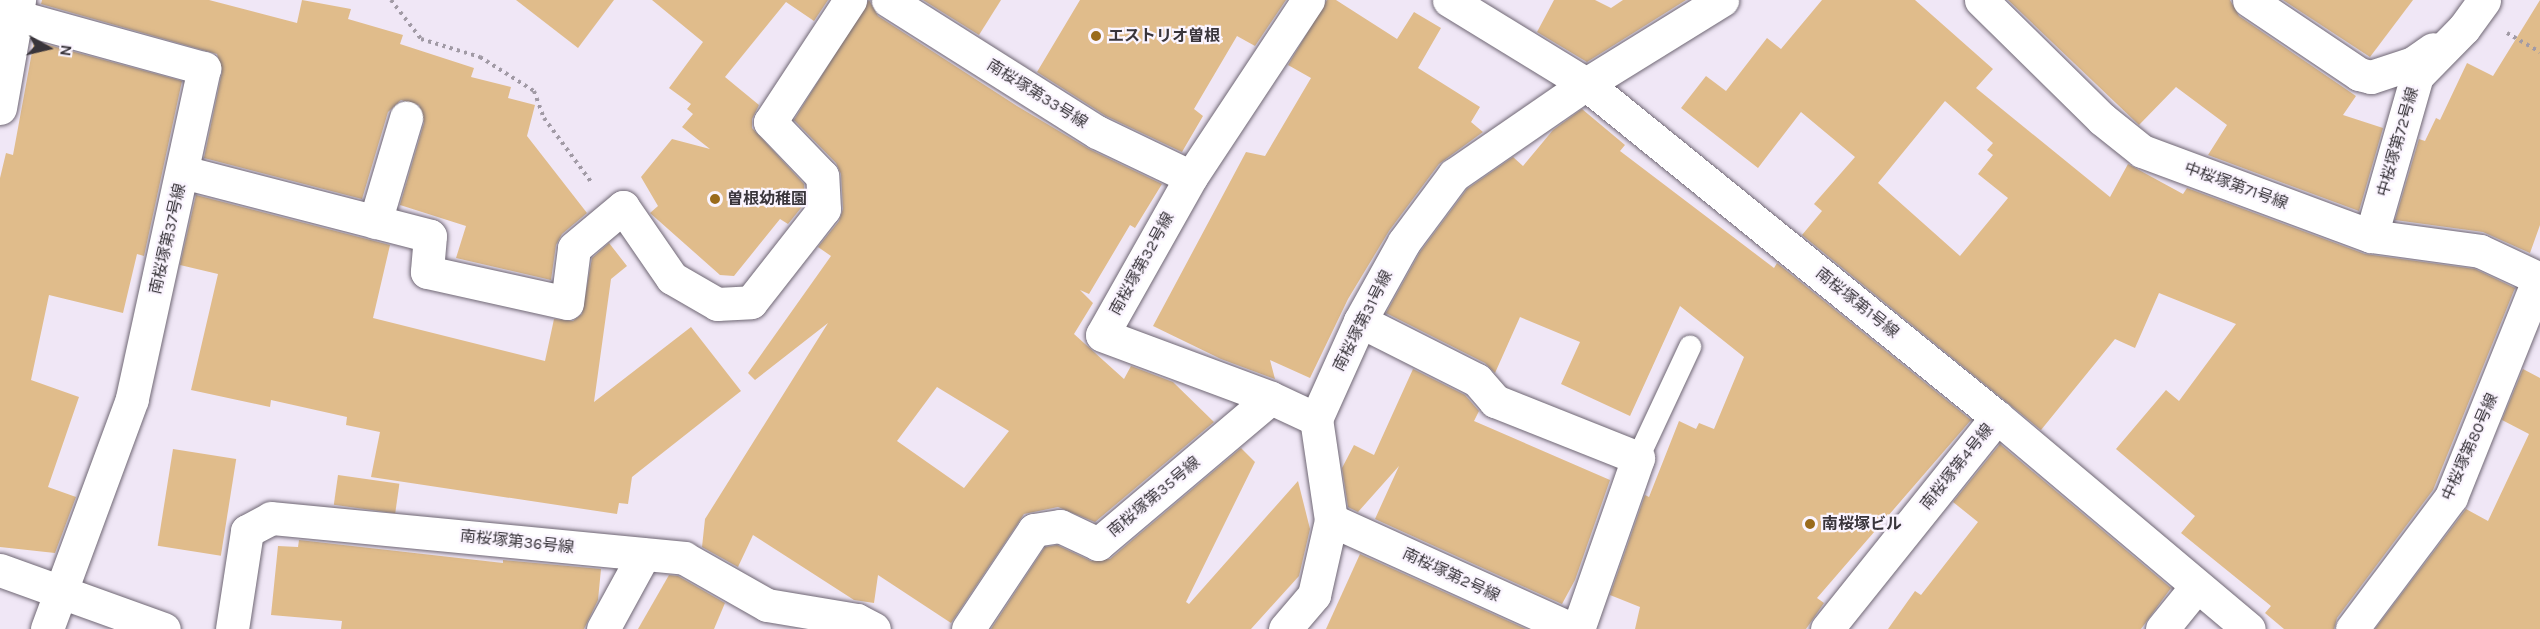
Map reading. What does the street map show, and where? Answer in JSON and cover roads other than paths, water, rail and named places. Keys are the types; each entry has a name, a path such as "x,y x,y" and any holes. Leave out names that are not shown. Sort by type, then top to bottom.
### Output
{"street":[{"path":"183,172 430,236 427,272 567,303 574,248 619,210 672,278 717,304 751,302 824,209 822,176 770,122 850,0"},
{"name":"南桜塚第33号線","path":"888,0 1097,132 1191,177"},
{"name":"南桜塚第32号線","path":"1308,0 1191,177 1102,335 1270,398 1316,419"},
{"name":"南桜塚第1号線","path":"1449,0 1586,84 1997,417 2196,587 2249,629"},
{"name":"南桜塚第31号線","path":"1316,419 1360,321 1404,242 1454,175 1586,84 1722,0"},
{"name":"中桜塚第71号線","path":"1981,0 2102,119 2142,151 2372,236 2480,251 2540,278"},
{"path":"2249,0 2359,74 2371,77 2413,63 2464,28"},
{"name":"中桜塚第72号線","path":"2372,236 2417,76 2464,28 2484,0"},
{"path":"0,108 12,10"},
{"name":"南桜塚第37号線","path":"12,10 204,68 132,399 47,629"},
{"path":"375,222 406,118"},
{"name":"中桜塚第80号線","path":"2352,629 2451,497 2540,278"},
{"path":"1360,321 1476,380 1495,401 1638,458 1578,629"},
{"name":"南桜塚第35号線","path":"968,629 1034,530 1060,526 1098,544 1270,398"},
{"name":"南桜塚第4号線","path":"1827,629 1997,417"},
{"path":"1285,629 1314,595 1331,519 1316,419"},
{"name":"南桜塚第36号線","path":"232,629 247,531 271,518 684,558 767,605 857,620 874,629"},
{"name":"南桜塚第2号線","path":"1331,519 1571,629"},
{"path":"603,629 644,554"},
{"path":"0,570 164,629"},
{"path":"2162,629 2196,587"}],"lane":[{"path":"1638,458 1690,347"}],"place":[{"name":"エストリオ曽根","path":"1096,36"},
{"name":"曽根幼稚園","path":"715,199"},
{"name":"南桜塚ビル","path":"1810,524"}]}
